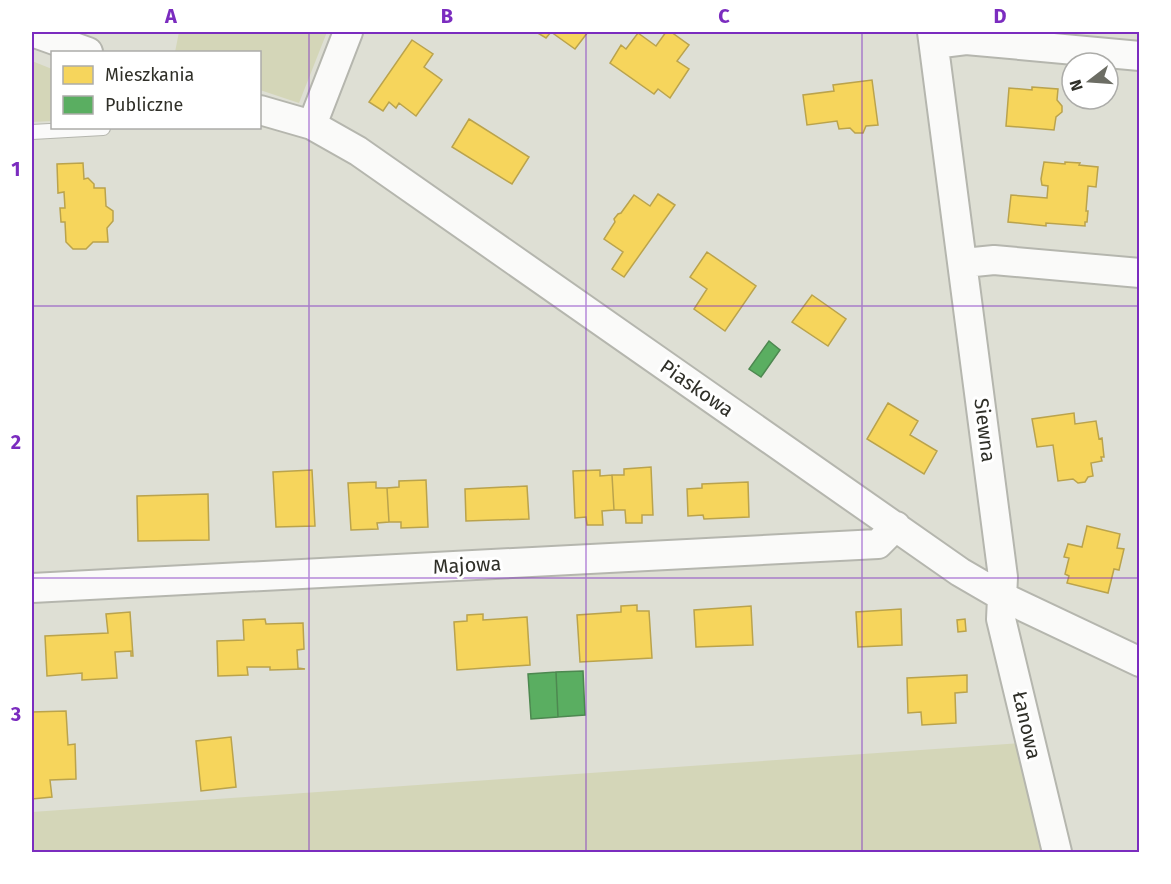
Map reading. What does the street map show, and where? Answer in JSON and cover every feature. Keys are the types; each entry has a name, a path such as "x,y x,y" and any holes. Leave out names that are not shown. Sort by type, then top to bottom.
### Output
{"street":[{"path":"32,32 85,51"},
{"path":"312,125 348,32"},
{"path":"933,38 1140,56"},
{"name":"Siewna","path":"933,38 1004,577 1003,597"},
{"name":"Piaskowa","path":"261,110 312,125 358,151 960,572 1003,597 1140,662"},
{"path":"964,263 994,260 1140,273"},
{"name":"Majowa","path":"32,588 878,544 896,526"},
{"name":"Łanowa","path":"1003,597 1001,619 1057,852"}],"lane":[{"path":"32,132 85,129"}],"green space":[{"path":"179,32 327,32 299,103 261,90 261,51 175,51"},
{"path":"32,61 51,69 51,121 32,122"},
{"path":"1020,743 1045,852 32,852 32,812"}],"building: Mieszkania":[{"path":"536,32 551,32 546,38"},
{"path":"551,32 588,32 575,49"},
{"path":"666,32 671,32 689,45 677,61 689,69 670,98 658,89 654,94 610,63 621,45 626,49 638,33 656,46"},
{"path":"412,40 433,54 424,67 442,80 416,116 399,103 396,108 389,102 383,111 369,102"},
{"path":"872,80 878,125 866,126 863,133 855,133 850,128 839,129 837,121 807,125 803,95 834,91 833,85"},
{"path":"1032,87 1058,89 1057,100 1062,112 1056,117 1054,130 1006,126 1009,88 1032,90"},
{"path":"469,119 529,157 512,184 452,147"},
{"path":"1044,162 1080,163 1079,165 1098,167 1096,187 1088,186 1086,211 1088,211 1085,226 1046,223 1046,226 1008,222 1011,195 1047,198 1048,186 1042,185 1041,179"},
{"path":"83,163 84,179 88,178 94,184 94,188 105,188 106,206 113,211 113,221 107,228 108,242 93,242 86,249 73,249 66,242 65,222 61,222 60,208 65,208 64,192 58,193 57,164"},
{"path":"658,194 675,205 624,277 612,269 623,252 604,239 615,222 614,219 634,195 650,206"},
{"path":"707,252 756,286 725,331 694,309 707,289 690,277"},
{"path":"812,295 846,319 828,346 792,322"},
{"path":"888,403 918,421 910,435 937,451 924,474 867,439"},
{"path":"1074,413 1075,424 1096,421 1099,439 1102,438 1104,457 1101,457 1102,461 1091,463 1093,476 1088,477 1085,482 1078,483 1073,479 1058,481 1053,445 1037,447 1032,419"},
{"path":"651,467 653,515 642,515 642,523 626,523 625,510 614,510 612,475 624,475 624,469"},
{"path":"312,470 315,526 276,527 273,472"},
{"path":"600,470 600,476 612,475 614,510 602,511 603,525 587,525 586,517 575,518 573,471"},
{"path":"426,480 428,527 401,528 401,522 389,522 387,488 399,487 399,481"},
{"path":"376,482 376,488 387,488 389,522 377,523 378,529 351,530 348,483"},
{"path":"748,482 749,517 704,519 703,515 688,516 687,489 702,488 702,484"},
{"path":"527,486 529,519 466,521 465,489"},
{"path":"208,494 209,540 138,541 137,496"},
{"path":"1087,526 1120,534 1117,548 1124,549 1119,570 1114,569 1108,593 1067,583 1069,576 1065,574 1069,558 1064,557 1068,544 1082,547"},
{"path":"637,605 637,611 649,611 652,658 580,662 577,615 621,612 621,606"},
{"path":"751,606 753,645 696,647 694,610"},
{"path":"901,609 902,645 858,647 856,612"},
{"path":"130,612 133,656 131,656 131,651 115,652 117,678 82,680 82,673 47,676 45,636 108,633 106,614"},
{"path":"483,614 483,620 527,617 530,665 457,670 454,622 467,621 467,615"},
{"path":"265,619 266,624 303,623 304,649 297,650 298,668 305,669 270,670 270,667 247,667 248,675 218,676 217,641 244,640 243,620"},
{"path":"965,619 966,631 958,632 957,620"},
{"path":"967,675 967,692 955,693 956,723 922,725 921,712 908,713 907,678"},
{"path":"66,711 68,745 75,744 76,779 50,780 52,797 32,799 32,712"},
{"path":"231,737 236,787 201,791 196,741"}],"building: Publiczne":[{"path":"769,341 780,350 761,377 749,369"},
{"path":"583,671 585,715 558,717 556,672"},
{"path":"556,672 558,717 531,719 528,674"}]}
